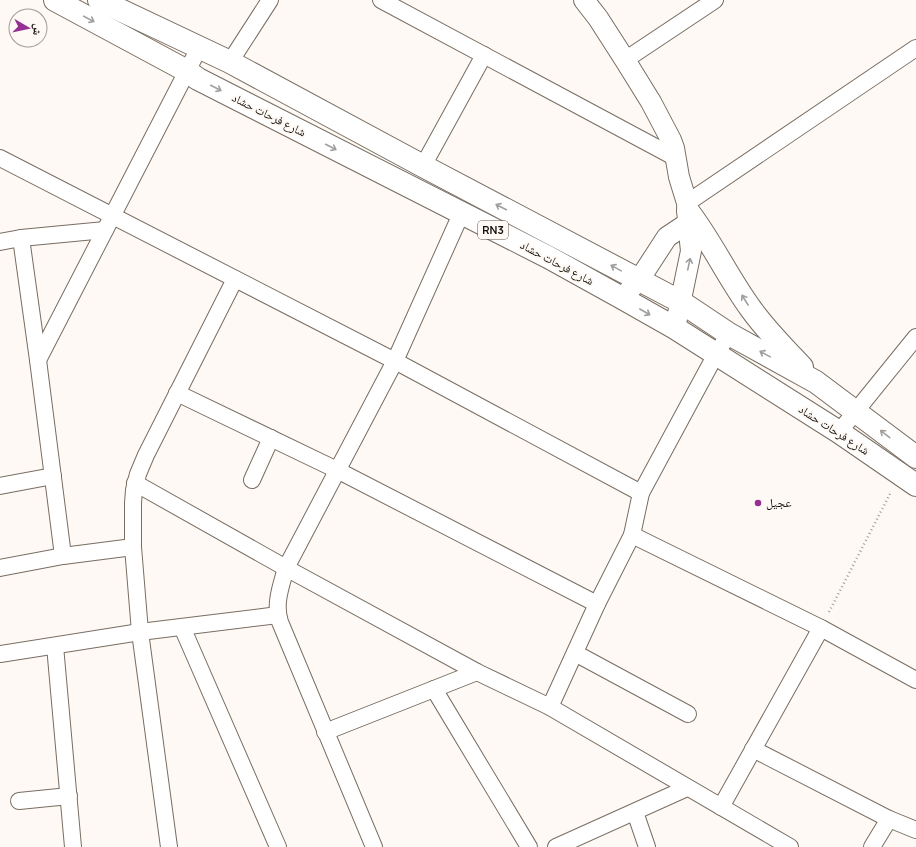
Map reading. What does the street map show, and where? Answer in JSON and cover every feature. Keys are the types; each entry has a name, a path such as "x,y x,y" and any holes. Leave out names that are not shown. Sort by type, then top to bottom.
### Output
{"main road":[{"name":"شارع فرحات حشاد","path":"55,0 187,71 198,79 548,257 622,298 675,328 839,432 908,479"},
{"name":"شارع فرحات حشاد","path":"99,0 230,62 422,166 681,302 729,334 816,382 916,457"},
{"path":"688,212 700,227 751,309 779,344 816,382"}],"street":[{"path":"230,62 270,0"},
{"path":"381,0 676,158"},
{"path":"584,0 598,18 650,102 671,140 676,158 688,212 691,251 675,328"},
{"path":"625,60 715,0"},
{"path":"38,360 199,48"},
{"path":"622,298 639,280 667,238 688,212 916,48"},
{"path":"422,166 484,55"},
{"path":"0,158 109,223 235,279 395,361 641,493"},
{"path":"374,847 278,615 279,591 286,568 395,361 462,214"},
{"path":"0,242 109,223"},
{"path":"21,238 63,556"},
{"path":"170,847 140,632 133,547 132,502 135,483 146,455 235,279"},
{"path":"550,707 597,604 632,534 641,493 716,354 729,334"},
{"path":"839,432 916,337"},
{"path":"177,393 337,470 597,604"},
{"path":"252,480 271,438"},
{"path":"0,486 53,476"},
{"path":"135,483 286,568 477,672 550,707 790,847"},
{"path":"632,534 821,628 916,680"},
{"path":"0,568 63,556 133,547"},
{"path":"0,654 140,632 278,615"},
{"path":"182,627 278,847"},
{"path":"721,807 821,628"},
{"path":"55,646 73,847"},
{"path":"575,653 688,714"},
{"path":"326,732 477,672"},
{"path":"434,689 529,847"},
{"path":"753,749 890,819 916,830"},
{"path":"556,847 687,788"},
{"path":"19,801 68,796"},
{"path":"635,812 647,847"},
{"path":"872,847 890,819"}],"path":[{"path":"821,628 908,479"}],"place":[{"name":"عجيل","path":"758,503"}]}
